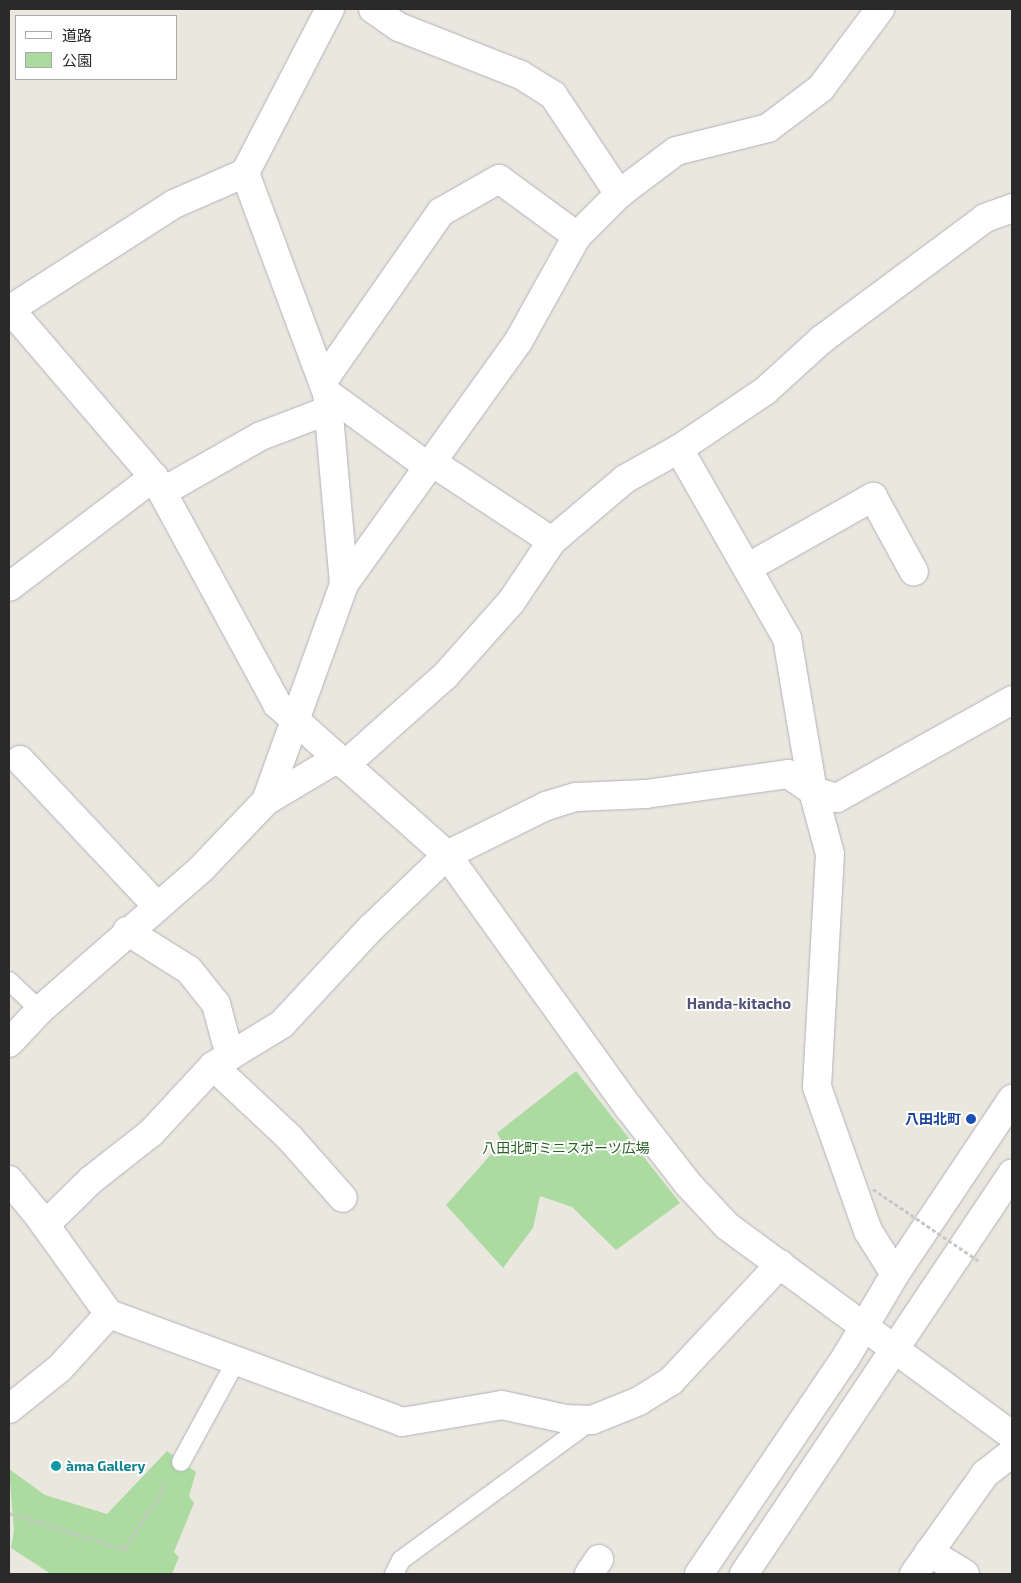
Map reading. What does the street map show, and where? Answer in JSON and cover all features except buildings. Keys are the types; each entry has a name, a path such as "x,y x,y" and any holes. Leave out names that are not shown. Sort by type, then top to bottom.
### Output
{"street":[{"path":"330,9 245,173 174,204 9,310 159,484 277,704 447,856 629,1108 688,1184 727,1226 1012,1435"},
{"path":"373,9 400,27 521,75 552,95 619,194"},
{"path":"266,801 294,718 344,584 428,464 518,342 577,236 619,194 676,151 768,128 821,88 880,9"},
{"path":"245,173 326,394 344,584"},
{"path":"9,587 159,484 261,436 326,394 441,212 499,179 577,236"},
{"path":"9,1044 40,1010 127,931 201,869 266,801 342,761 446,676 511,602 552,541 624,479 679,449 765,391 820,340 985,218 1012,208"},
{"path":"326,394 428,464 552,541"},
{"path":"679,449 787,638 814,791 830,854 818,1087 868,1231 895,1274"},
{"path":"747,568 873,497 914,572"},
{"path":"45,1225 91,1180 151,1133 222,1061 282,1024 371,928 447,856 546,806 576,797 646,794 788,774 814,791 837,798 1012,700"},
{"path":"20,760 157,906"},
{"path":"127,931 189,970 216,1004 222,1061 343,1198"},
{"path":"699,1574 1012,1099"},
{"path":"744,1574 1012,1173"},
{"path":"9,1180 45,1225 109,1314 402,1422 502,1405 566,1418 592,1420 639,1401 671,1381 780,1264"},
{"path":"9,1409 60,1368 109,1314"},
{"path":"914,1574 985,1474 1012,1453"},
{"path":"929,1552 965,1574"}],"lane":[{"path":"9,981 40,1010"},
{"path":"181,1462 236,1361"},
{"path":"394,1574 401,1560 592,1420"}],"path":[{"path":"873,1189 979,1261"},
{"path":"9,1513 124,1549 181,1462"}],"green space":[{"name":"八田北町ミニスポーツ広場","path":"576,1071 680,1203 616,1250 572,1207 540,1196 533,1228 503,1268 446,1205 502,1142 497,1133"},
{"path":"167,1451 196,1472 189,1496 194,1503 174,1552 179,1557 172,1574 51,1574 11,1548 14,1531 9,1469 45,1495 107,1514"}],"place":[{"name":"八田北町","path":"971,1119"},
{"name":"àma Gallery","path":"56,1466"}],"district":[{"name":"Handa-kitacho","path":"739,1004"}]}
